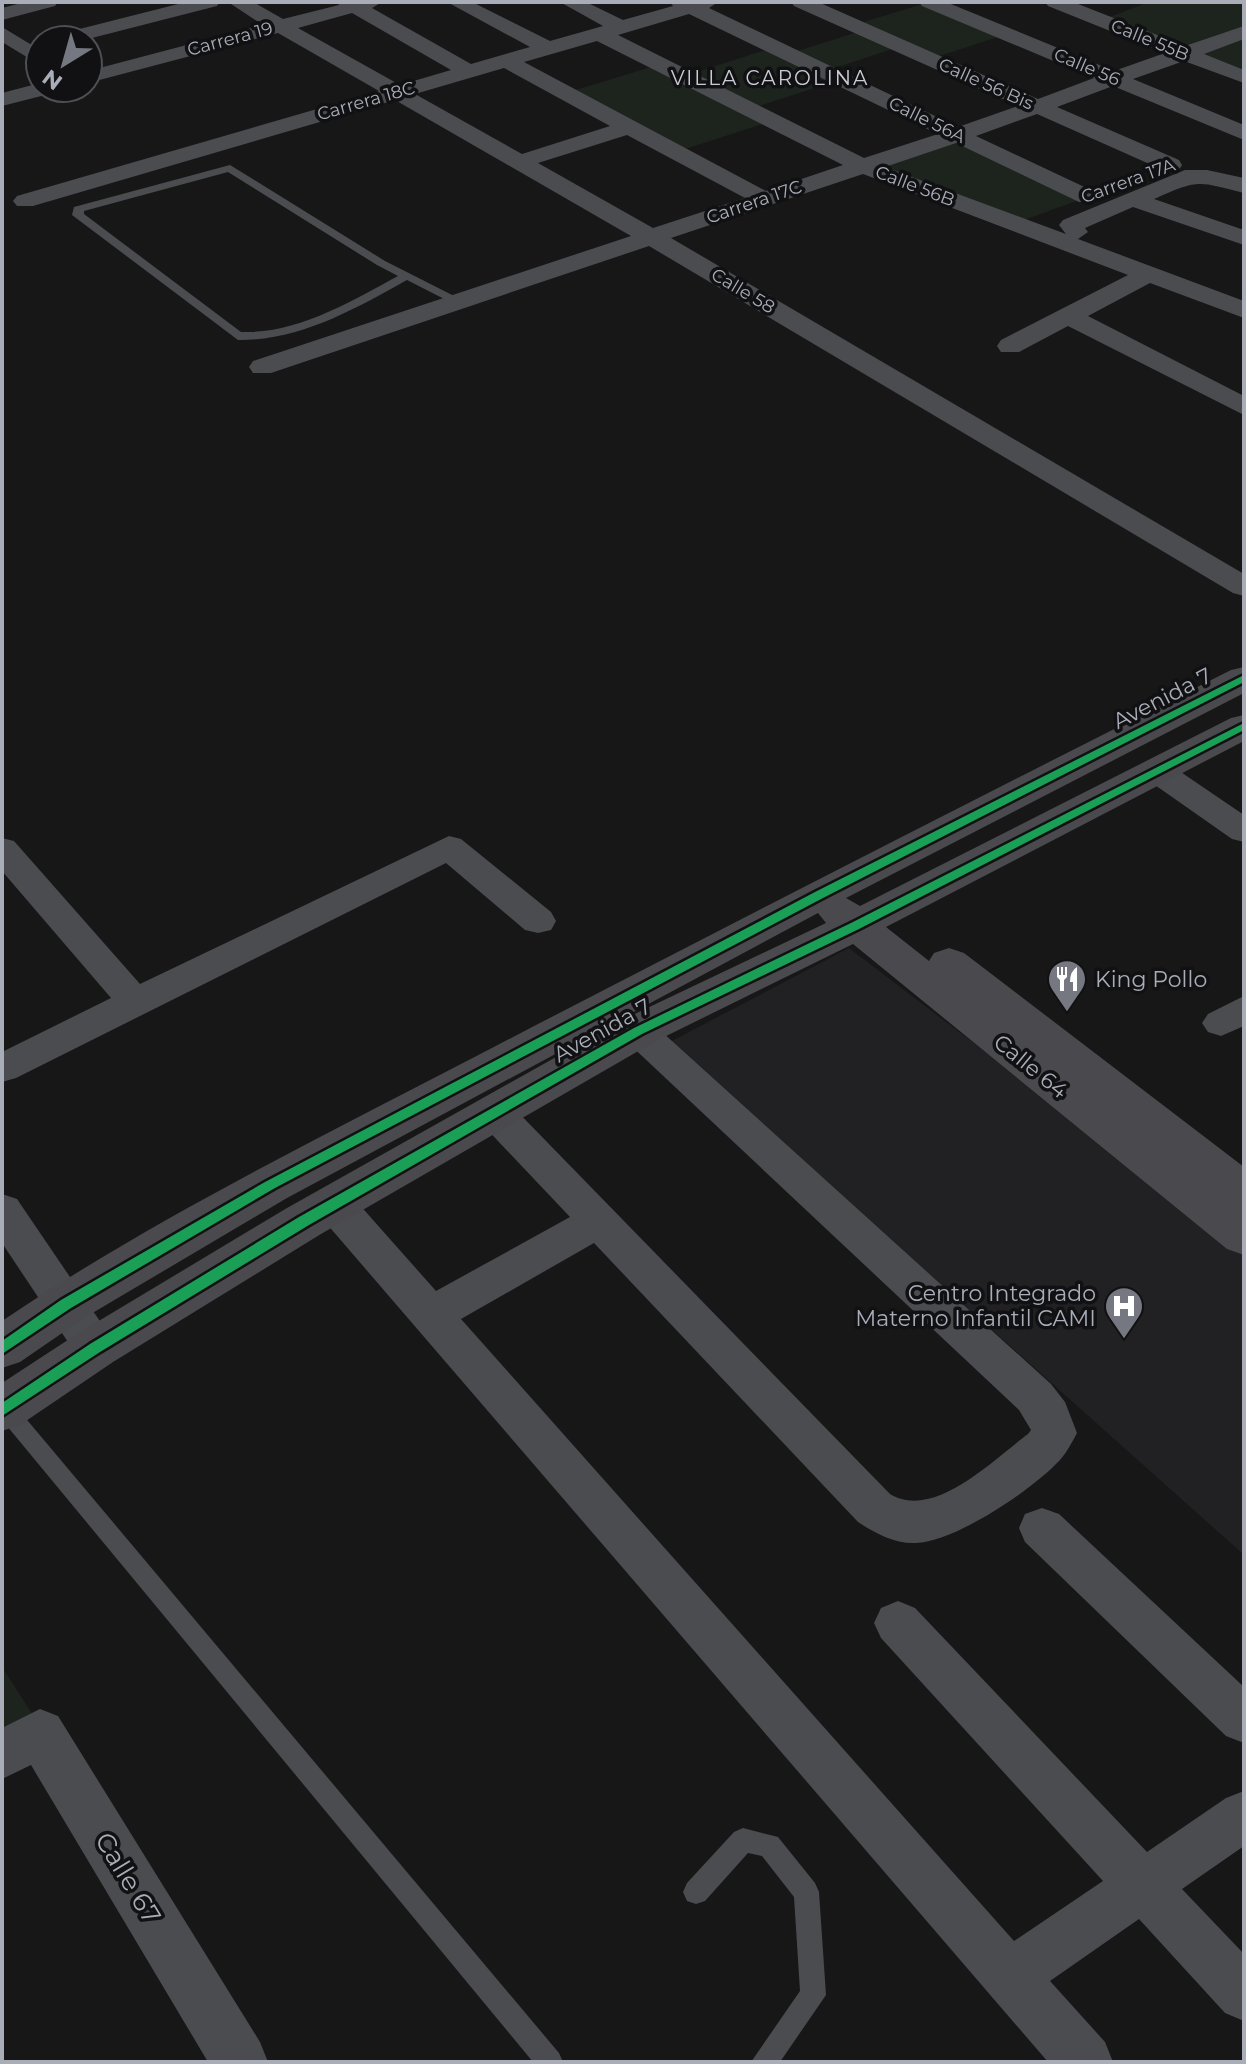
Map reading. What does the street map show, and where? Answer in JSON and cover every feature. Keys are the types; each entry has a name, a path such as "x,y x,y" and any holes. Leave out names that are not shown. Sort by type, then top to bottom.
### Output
{"main road":[{"name":"Avenida 7","path":"2,1348 66,1304 270,1185 832,888 1244,678"},
{"name":"Avenida 7","path":"4,1409 95,1348 335,1205 638,1031 869,918 1244,726"},
{"name":"Calle 64","path":"832,888 1244,1236"},
{"name":"Calle 64","path":"869,918 1244,1192"}],"street":[{"path":"2,14 48,2"},
{"path":"104,29 210,2"},
{"name":"Calle 58","path":"238,2 651,237 1244,587"},
{"path":"457,2 547,48"},
{"name":"Calle 56B","path":"570,2 609,30 860,165 1244,310"},
{"name":"Calle 56 Bis","path":"801,2 1171,165"},
{"name":"Calle 56","path":"929,2 1115,79 1229,145"},
{"path":"358,3 468,71"},
{"name":"Carrera 19","path":"104,73 358,3"},
{"name":"Carrera 18C","path":"25,201 693,4"},
{"name":"Calle 56A","path":"693,4 1087,197"},
{"path":"994,29 1059,4"},
{"name":"Calle 55B","path":"1059,4 1244,77"},
{"name":"Carrera 17C","path":"262,367 957,135 1244,32"},
{"path":"2,33 24,45"},
{"path":"2,55 24,52"},
{"path":"504,60 762,198"},
{"path":"2,100 24,94"},
{"path":"520,162 629,127"},
{"name":"Carrera 17A","path":"1013,224 1229,145"},
{"path":"1244,186 1195,175 1071,225 1072,230 1244,293"},
{"path":"1132,199 1244,238"},
{"path":"1010,346 1147,275"},
{"path":"1069,316 1244,407"},
{"path":"1157,771 1244,831"},
{"path":"2,1068 449,847 538,921"},
{"path":"2,849 135,1002"},
{"path":"495,1113 874,1508 895,1521 924,1523 948,1516 1044,1447 1054,1433 1049,1415 1035,1397 638,1031"},
{"path":"335,1205 1085,2062"},
{"path":"2,1210 95,1348"},
{"path":"431,1315 598,1221"},
{"path":"1042,1528 1244,1720"},
{"path":"898,1623 1244,1994"},
{"name":"Calle 67","path":"2,1755 40,1733 240,2062"},
{"path":"1010,1976 1244,1816"}],"lane":[{"path":"406,276 332,314 267,336 238,336 78,215 78,209 230,168 406,276 458,301"},
{"path":"4,1409 550,2062"},
{"path":"696,1892 743,1840 769,1846 806,1892 813,1995 764,2062"}],"shaded area":[{"path":"929,2 1007,34 930,59 901,46 826,71 842,79 750,109 772,121 676,152 566,93 661,64 684,76 775,47 788,54 864,30 854,25"},
{"path":"1149,2 1244,2 1244,77 1102,20"},
{"path":"957,135 1087,197 1013,224 860,165"},
{"name":"Centro Integrado Materno Infantil CAMI","path":"849,948 1244,1249 1244,1555 670,1042"},
{"path":"2,1667 38,1723 2,1744"}],"cycle path":[{"path":"2,1348 66,1304 270,1185 819,895 1244,678"},
{"path":"2,1410 95,1348 304,1221 638,1031 855,926 1244,726"}],"place":[{"name":"King Pollo","path":"1067,1013"},
{"name":"Centro Integrado Materno Infantil CAMI","path":"1124,1340"}],"district":[{"name":"VILLA CAROLINA","path":"770,78"}]}
